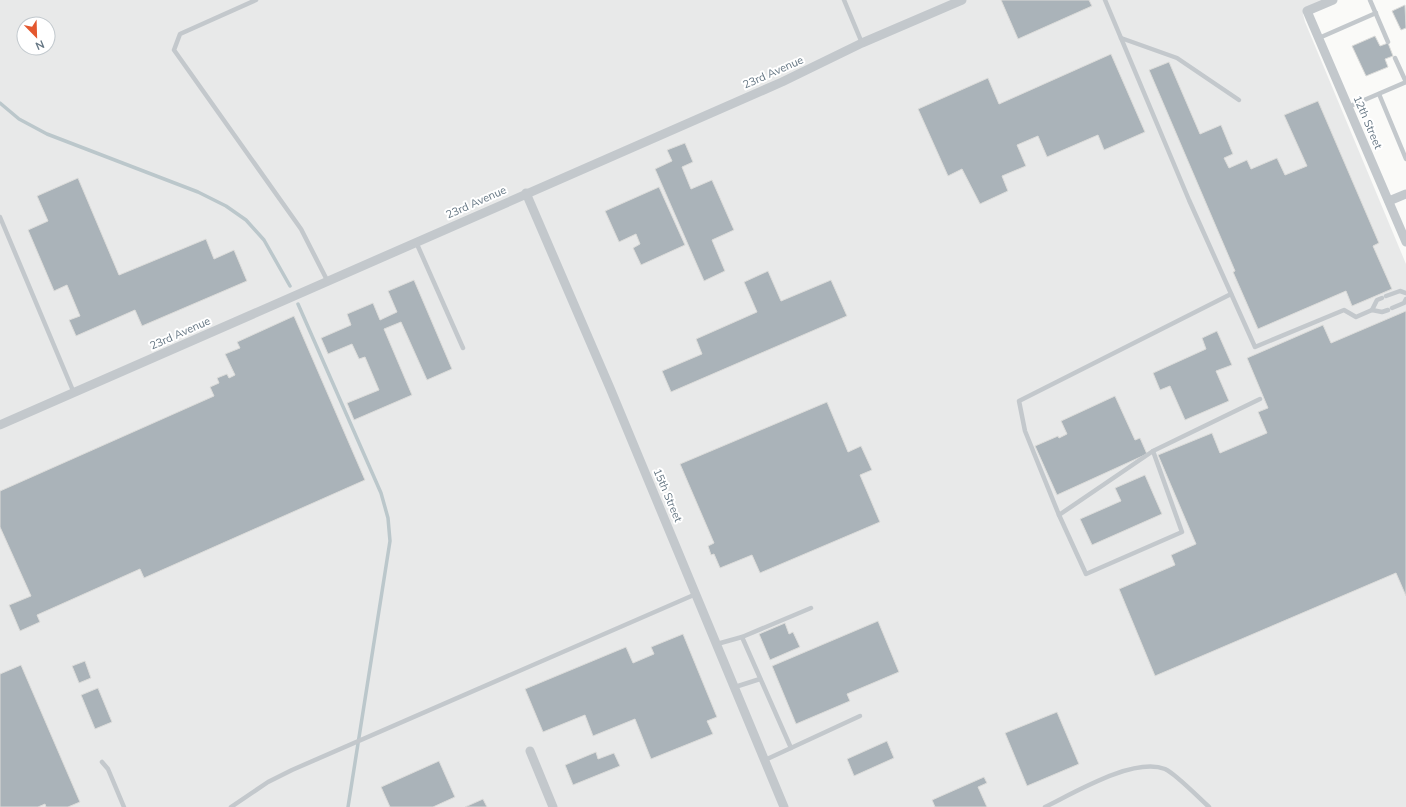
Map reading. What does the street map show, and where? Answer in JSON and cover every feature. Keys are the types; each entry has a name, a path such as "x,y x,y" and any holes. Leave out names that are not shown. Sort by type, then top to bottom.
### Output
{"street":[{"name":"23rd Avenue","path":"0,425 327,280 782,82 862,43 962,0"},
{"name":"12th Street","path":"1333,0 1307,11 1406,242"},
{"name":"15th Street","path":"526,193 696,594 784,807"},
{"path":"1389,201 1406,194"},
{"path":"530,751 553,807"}],"lane":[{"path":"256,0 180,34 174,50 300,229 327,280"},
{"path":"844,0 862,43"},
{"path":"1105,0 1189,200 1255,347 1344,310 1356,317 1372,310 1382,312 1404,303 1406,300"},
{"path":"1370,0 1388,42"},
{"path":"1319,38 1376,13"},
{"path":"1121,38 1177,58 1239,100"},
{"path":"1348,107 1406,82 1396,58"},
{"path":"1379,94 1406,159"},
{"path":"0,217 74,393"},
{"path":"416,241 463,348"},
{"path":"1372,310 1377,300 1400,291 1406,293"},
{"path":"1153,451 1182,532 1086,574 1059,516 1025,431 1019,400 1231,294"},
{"path":"1059,516 1153,451 1260,400"},
{"path":"231,807 268,782 336,750 696,594"},
{"path":"717,644 742,637 811,608"},
{"path":"742,637 791,748"},
{"path":"735,687 760,679"},
{"path":"765,760 860,716"},
{"path":"102,762 108,768 124,807"},
{"path":"1045,807 1118,774 1140,767 1155,766 1167,770 1209,807"}],"shaded area":[{"path":"0,0 1324,0 1303,14 1305,22 1406,264 1406,807 0,807"}],"building":[{"path":"1001,0 1089,0 1092,6 1018,39"},
{"path":"1405,5 1406,28 1401,30 1392,11"},
{"path":"1375,36 1380,46 1388,43 1393,56 1385,59 1388,67 1366,76 1352,46"},
{"path":"1111,54 1145,132 1104,150 1098,135 1047,157 1038,136 1017,145 1026,166 1002,176 1008,191 980,204 962,169 948,176 918,109 988,78 999,104"},
{"path":"1169,62 1200,134 1221,125 1233,154 1224,158 1229,168 1247,160 1251,169 1277,158 1285,175 1307,166 1284,115 1318,101 1379,243 1373,246 1392,289 1352,306 1346,291 1258,329 1233,272 1235,271 1149,70"},
{"path":"685,143 693,162 682,167 691,189 712,180 734,230 712,240 725,271 704,281 655,169 672,161 667,150"},
{"path":"78,178 119,275 206,239 214,259 234,250 247,281 142,326 135,310 76,336 69,320 80,316 67,285 54,291 28,230 48,221 37,196"},
{"path":"659,187 685,245 641,265 633,248 640,244 636,234 619,242 605,211"},
{"path":"768,271 781,301 831,280 847,316 671,392 662,371 702,354 696,339 757,312 744,282"},
{"path":"414,280 452,369 427,380 401,322 384,329 412,395 354,420 347,403 379,390 365,357 359,359 352,344 328,354 321,338 351,325 347,314 373,303 380,320 397,312 388,291"},
{"path":"1406,311 1406,596 1396,573 1155,676 1119,589 1175,565 1171,555 1196,544 1158,455 1212,433 1220,453 1267,433 1258,412 1268,408 1247,358 1323,325 1331,343"},
{"path":"294,316 365,480 144,578 140,569 37,615 40,622 20,631 9,605 31,596 0,527 0,491 214,396 210,387 219,383 217,378 227,374 229,378 235,375 225,354 240,348 237,342"},
{"path":"1217,331 1232,365 1216,371 1229,401 1185,420 1170,386 1160,390 1153,373 1206,349 1202,338"},
{"path":"1115,396 1135,440 1140,438 1147,454 1057,495 1035,446 1058,436 1059,438 1067,434 1061,421"},
{"path":"827,402 848,452 861,446 872,470 860,475 880,522 760,573 752,555 720,568 714,554 711,555 708,546 714,543 680,464"},
{"path":"1145,475 1162,514 1092,545 1080,519 1121,501 1115,488"},
{"path":"878,621 899,672 847,694 850,701 796,724 772,666"},
{"path":"785,623 789,634 793,632 800,647 770,660 759,634"},
{"path":"683,634 717,717 707,721 713,734 651,759 635,719 593,736 585,715 543,732 525,689 626,647 633,663 654,654 651,647"},
{"path":"85,661 91,678 79,683 72,666"},
{"path":"21,665 80,802 68,807 46,807 45,804 38,807 0,807 0,674"},
{"path":"98,688 112,722 95,729 81,695"},
{"path":"1057,712 1079,764 1027,786 1005,733"},
{"path":"887,741 894,758 854,776 847,759"},
{"path":"596,752 598,759 614,753 620,766 573,785 565,765"},
{"path":"439,761 455,797 433,807 390,807 381,787"},
{"path":"984,777 987,783 978,787 987,807 935,807 932,800"},
{"path":"483,799 487,807 465,807"}],"waterway":[{"path":"0,103 19,119 47,134 198,192 226,206 246,220 264,240 290,286"},
{"path":"298,304 381,493 388,518 390,541 348,807"}]}
